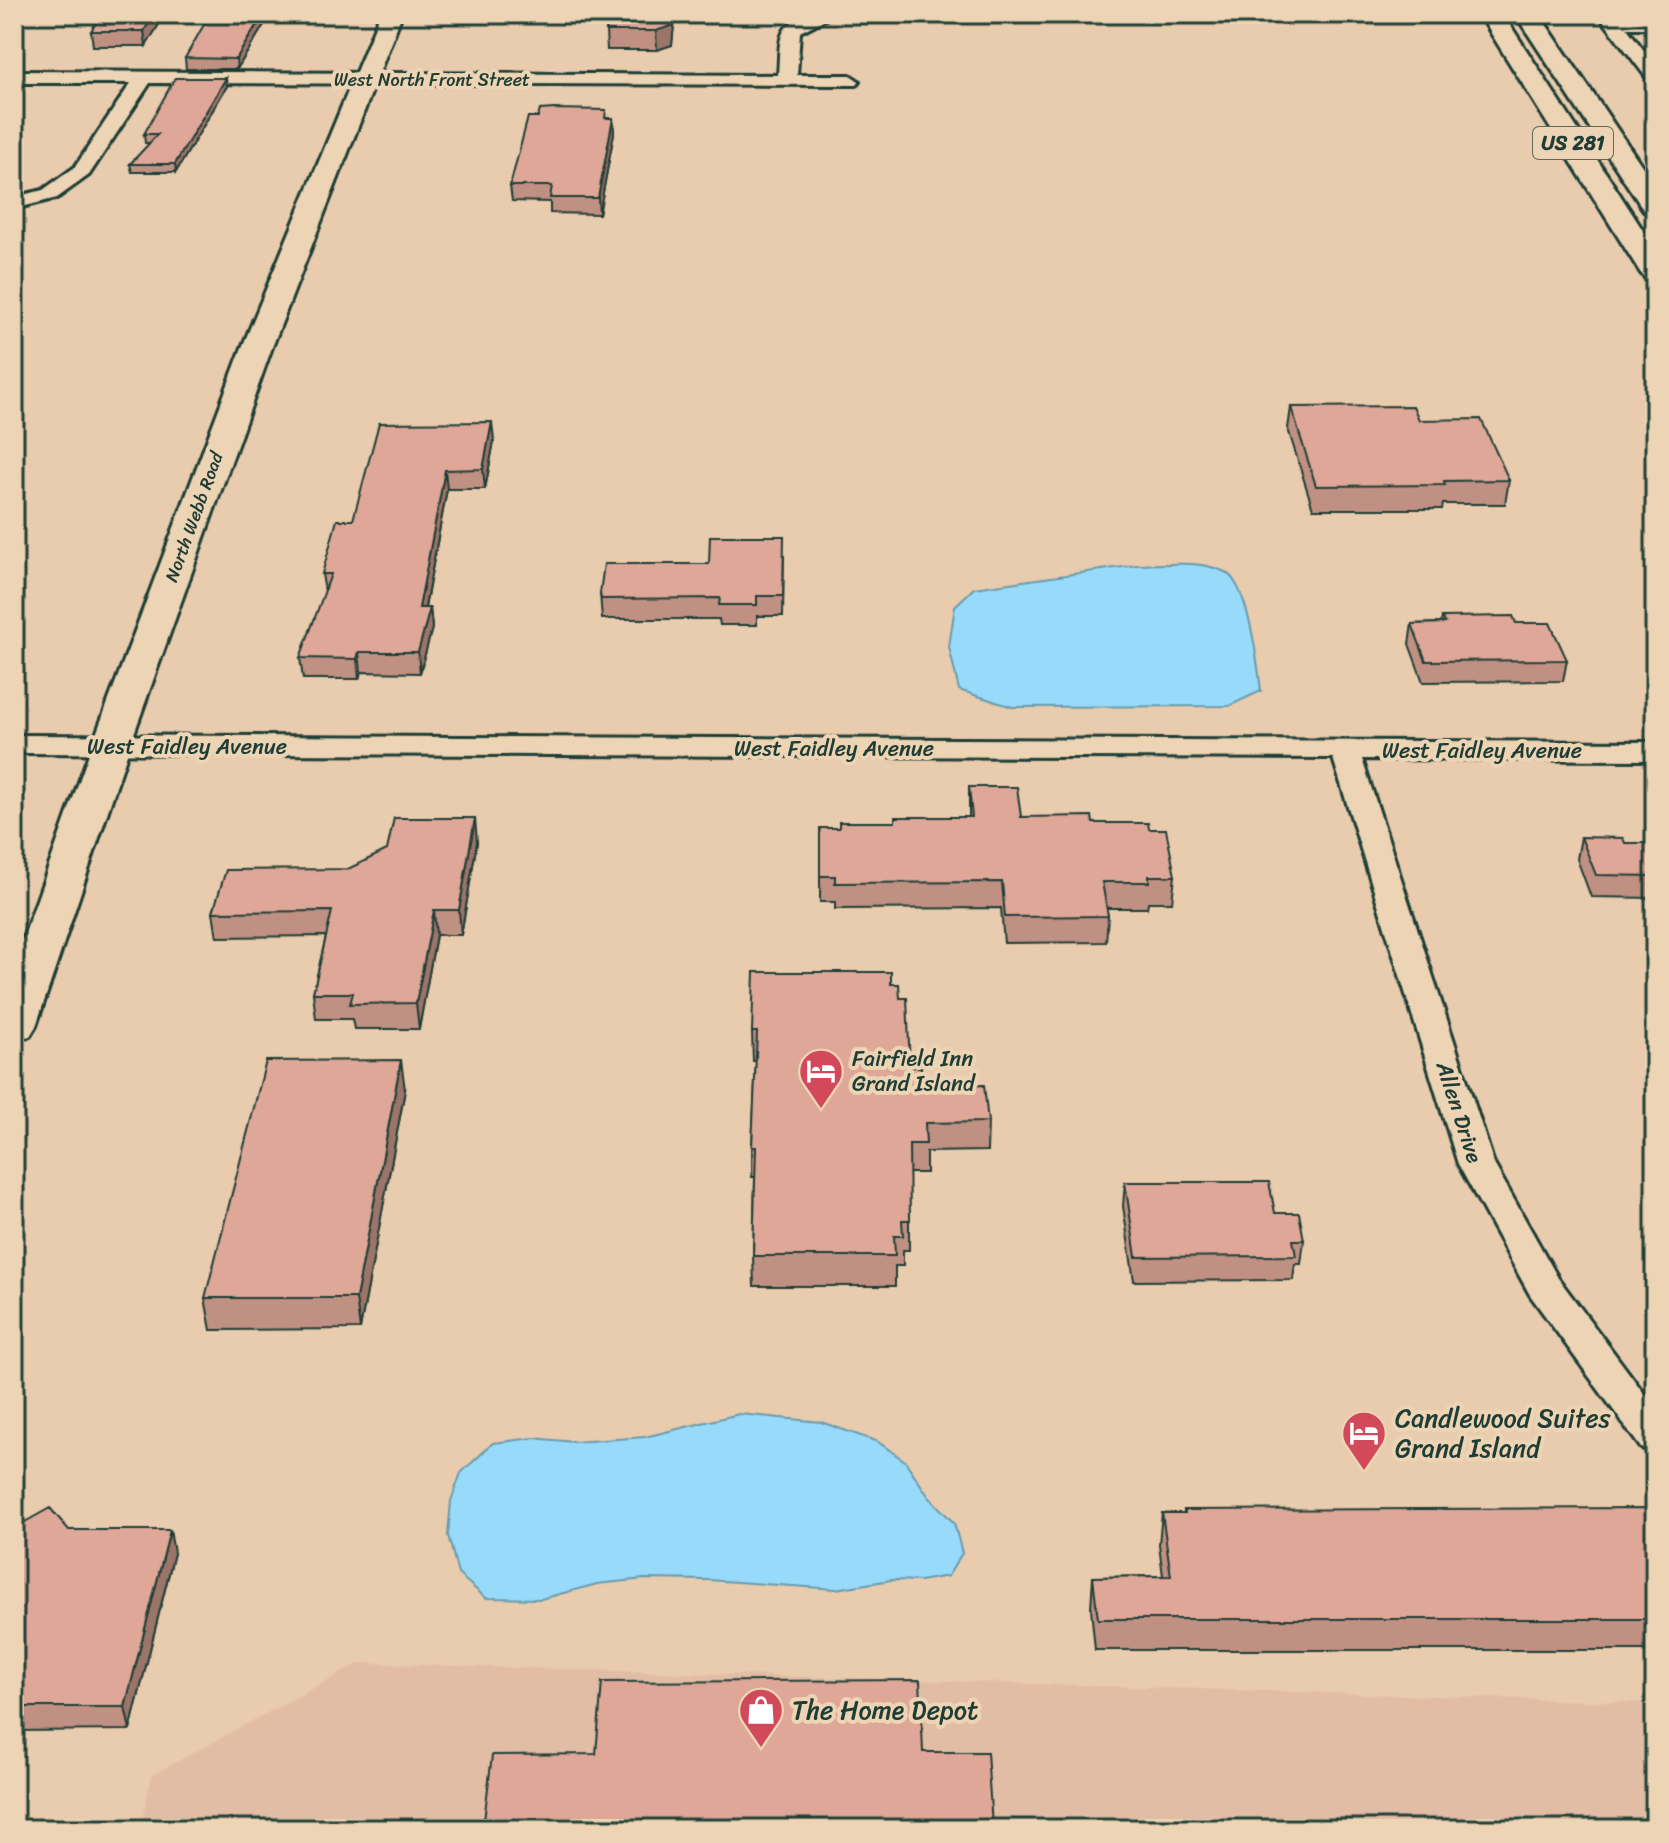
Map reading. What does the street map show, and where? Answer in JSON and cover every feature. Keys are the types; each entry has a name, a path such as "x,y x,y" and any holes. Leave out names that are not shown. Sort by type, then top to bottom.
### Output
{"highway":[{"name":"US 281","path":"1491,14 1655,272"},
{"name":"US 281","path":"1527,14 1655,206"}],"main road":[{"name":"North Webb Road","path":"14,1026 111,745 256,350 391,14"}],"street":[{"path":"787,81 791,30 799,23 826,14"},
{"path":"1610,18 1655,23"},
{"path":"1610,18 1655,77"},
{"name":"West North Front Street","path":"14,77 850,81"},
{"path":"14,203 50,194 82,171 144,78"},
{"name":"West Faidley Avenue","path":"14,744 1655,751"},
{"name":"Allen Drive","path":"1345,750 1476,1164 1543,1286 1655,1437"}],"shaded area":[{"path":"360,1663 1655,1703 1655,1829 140,1829 152,1775"}],"water":[{"path":"1137,565 1204,565 1225,572 1233,579 1246,608 1261,691 1229,706 1012,707 959,690 949,647 955,606 974,588"},
{"path":"739,1414 821,1422 878,1442 905,1461 929,1497 954,1523 962,1553 948,1576 920,1581 891,1580 836,1589 644,1579 597,1584 541,1599 486,1598 458,1574 448,1535 451,1501 461,1473 493,1443 533,1438 574,1442 645,1437"}],"building":[{"path":"101,14 154,14 144,31 91,31"},
{"path":"210,14 263,14 236,59 185,58"},
{"path":"610,14 672,14 671,26 656,31 606,31"},
{"path":"175,78 226,78 175,164 130,164 158,134 144,134"},
{"path":"540,110 606,110 605,118 613,118 598,198 550,198 552,186 510,186 528,117 538,117"},
{"path":"1413,406 1419,420 1481,419 1509,480 1444,481 1445,485 1316,486 1291,407"},
{"path":"492,422 483,469 445,470 419,608 430,608 418,652 359,652 357,659 300,658 331,574 322,574 337,520 353,520 379,423"},
{"path":"710,536 784,536 783,596 757,596 757,605 719,605 720,598 601,599 604,564 709,564"},
{"path":"1513,616 1516,623 1550,623 1567,660 1426,661 1412,624 1445,623 1442,617"},
{"path":"969,787 1017,787 1021,817 1092,816 1093,823 1148,823 1149,829 1166,829 1175,876 1149,876 1149,882 1102,882 1108,916 1005,917 1002,882 835,883 835,876 820,876 820,828 839,828 839,822 895,822 895,817 972,817"},
{"path":"394,818 475,818 459,910 434,910 416,1003 350,1004 353,993 313,993 332,911 213,912 226,870 348,869 387,850"},
{"path":"1581,837 1623,838 1625,843 1655,843 1655,876 1596,875"},
{"path":"754,972 891,972 891,984 899,984 900,998 907,998 910,1067 921,1067 923,1086 984,1085 988,1122 925,1123 926,1144 909,1144 910,1220 902,1220 903,1236 894,1236 895,1256 753,1256 756,1147 752,1147 757,1032 752,1032"},
{"path":"401,1060 356,1298 205,1298 266,1061"},
{"path":"1125,1182 1269,1182 1275,1213 1299,1213 1304,1240 1293,1240 1296,1256 1136,1257"},
{"path":"50,1508 69,1530 170,1530 125,1707 14,1707 14,1528"},
{"path":"1653,1508 1655,1619 1098,1619 1093,1577 1171,1576 1162,1513 1185,1513 1184,1510"},
{"name":"The Home Depot","path":"920,1680 923,1752 987,1752 992,1826 1115,1826 1115,1829 483,1829 492,1755 596,1754 602,1682"}],"place":[{"name":"Fairfield Inn Grand Island","path":"821,1110"},
{"name":"Candlewood Suites Grand Island","path":"1364,1472"},
{"name":"The Home Depot","path":"761,1749"}]}
